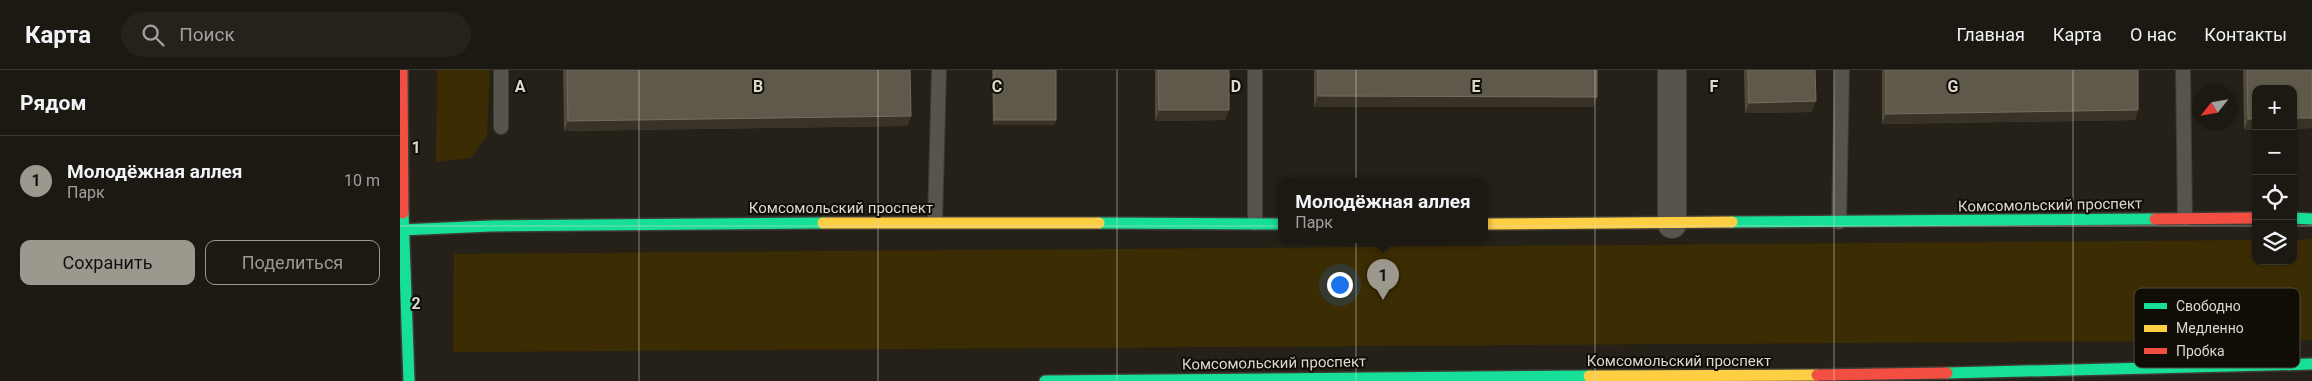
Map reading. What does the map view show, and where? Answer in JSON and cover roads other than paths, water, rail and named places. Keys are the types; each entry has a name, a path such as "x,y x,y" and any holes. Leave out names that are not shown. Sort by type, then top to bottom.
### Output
{"main road":[{"path":"402,70 402,229 409,381"},
{"name":"Комсомольский проспект","path":"1488,224 2252,218"},
{"path":"2297,218 2312,218"},
{"name":"Комсомольский проспект","path":"402,229 491,226 935,222 1278,224"},
{"name":"Комсомольский проспект","path":"1045,381 1873,378 2187,368"}],"street":[{"path":"1672,70 1672,224"}],"lane":[{"path":"501,70 501,127"},
{"path":"935,222 939,70"},
{"path":"1255,223 1256,70"},
{"path":"1839,222 1842,70"},
{"path":"2183,70 2185,218"}],"place":[{"name":"Молодёжная аллея","path":"1383,300"}]}
